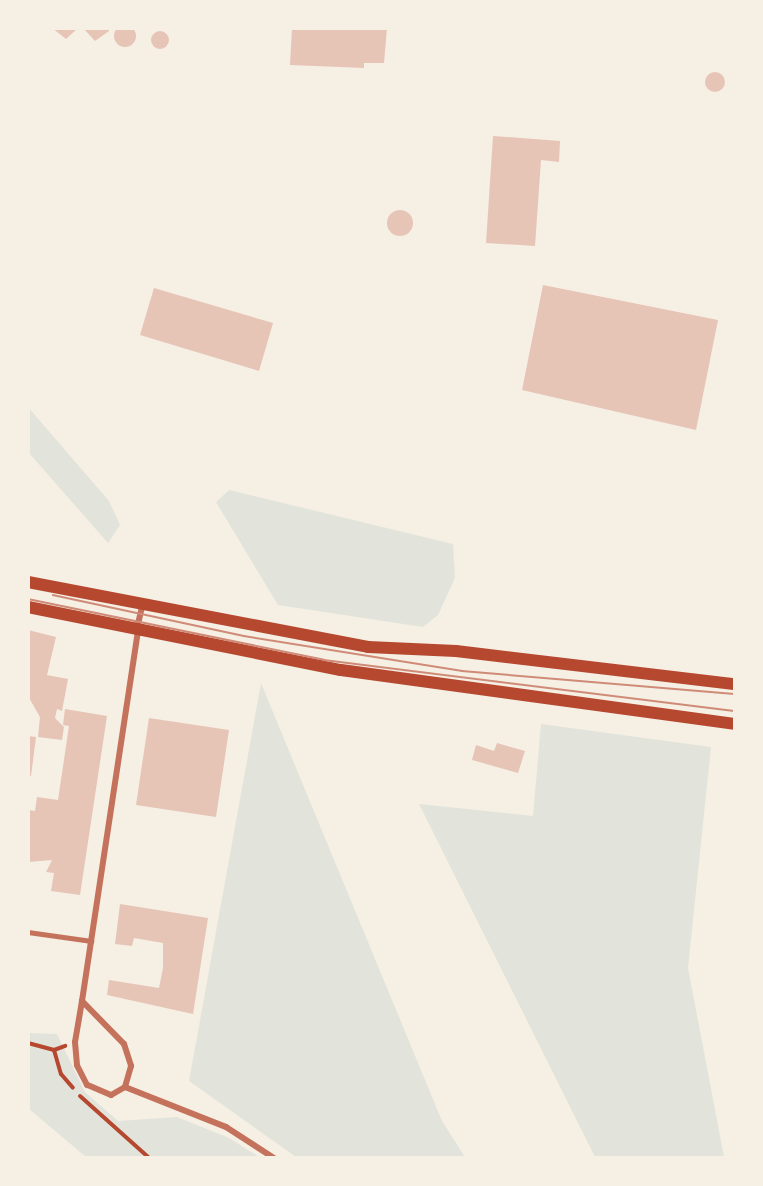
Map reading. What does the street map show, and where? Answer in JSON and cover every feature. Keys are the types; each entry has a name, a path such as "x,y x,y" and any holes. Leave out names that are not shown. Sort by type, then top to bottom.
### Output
{"main road":[{"path":"28,582 266,631 368,647 456,651 735,684"},
{"path":"28,606 138,632 269,656 735,724"}],"street":[{"path":"82,1001 124,1044 131,1066 124,1087 111,1095 87,1085 77,1065 75,1042 142,606"},
{"path":"124,1087 226,1127 274,1158"}],"lane":[{"path":"28,932 91,941"}],"path":[{"path":"28,1043 54,1050 75,1042"},
{"path":"54,1050 61,1074 94,1113 148,1158"}],"shaded area":[{"path":"28,407 109,501 120,525 108,543 29,453"},
{"path":"229,490 453,544 455,578 438,615 423,627 278,605 216,502"},
{"path":"261,683 442,1121 465,1157 296,1157 189,1081"},
{"path":"541,724 711,747 688,968 724,1157 595,1157 419,804 533,816"},
{"path":"29,1033 57,1034 85,1092 118,1121 177,1117 229,1138 259,1157 86,1157 29,1109"}],"building":[{"path":"125,25 133,28 136,36 133,44 125,47 117,44 114,36 117,28"},
{"path":"52,28 78,28 66,39"},
{"path":"83,28 109,28 109,31 95,41"},
{"path":"292,28 387,28 384,63 364,63 364,68 290,65"},
{"path":"156,31 164,31 169,36 167,47 156,49 151,44 151,36"},
{"path":"715,72 722,75 725,82 722,89 715,92 708,89 705,82 708,75"},
{"path":"493,136 560,141 559,162 541,160 535,246 486,243"},
{"path":"400,210 409,214 413,223 409,232 400,236 391,232 387,223 391,214"},
{"path":"543,285 718,320 696,430 522,390"},
{"path":"154,288 273,323 259,371 140,335"},
{"path":"28,630 56,637 47,675 68,679 62,711 57,709 55,718 64,727 62,740 38,737 40,717 28,696"},
{"path":"65,709 107,716 80,895 51,891 54,873 46,872 52,860 28,862 28,810 35,811 37,797 58,800 69,726 63,725"},
{"path":"149,718 229,730 216,817 136,805"},
{"path":"28,736 36,737 31,776 28,776"},
{"path":"497,743 525,751 518,773 472,760 476,745 494,751"},
{"path":"120,904 208,918 193,1014 107,995 109,980 159,988 163,968 163,943 134,938 132,946 115,944"}],"tram line":[{"path":"53,595 244,636 462,671 734,694"},
{"path":"28,599 324,660 734,711"}]}
